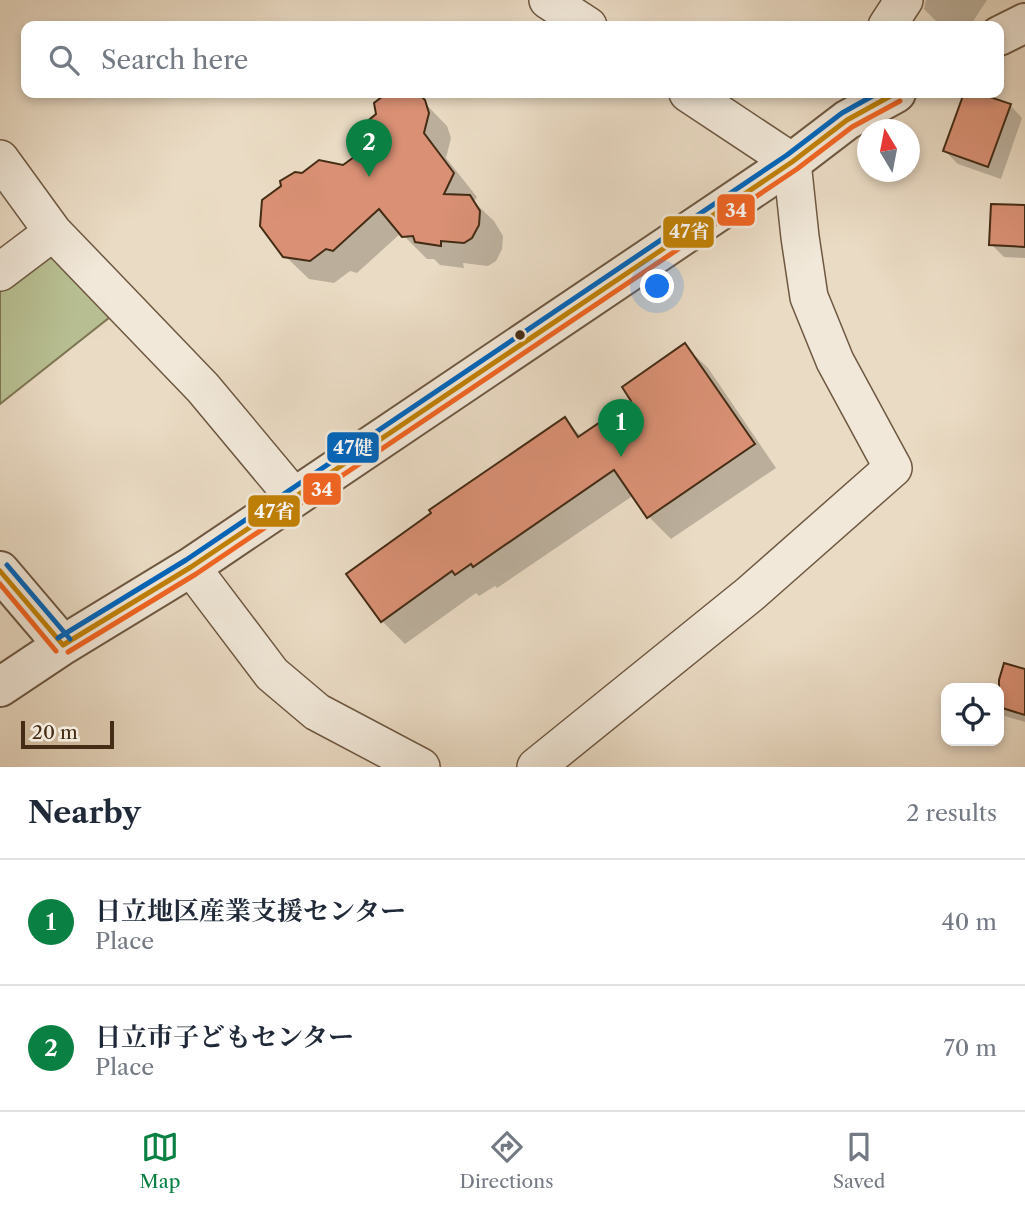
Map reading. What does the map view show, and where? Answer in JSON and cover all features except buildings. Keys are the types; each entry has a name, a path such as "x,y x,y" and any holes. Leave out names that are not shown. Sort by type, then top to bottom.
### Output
{"street":[{"path":"548,0 580,21"},
{"path":"890,21 904,0"},
{"path":"1004,34 1025,23"},
{"path":"696,98 792,162"},
{"path":"0,687 191,567 792,162 851,106 878,98"},
{"path":"0,159 53,232 203,388 294,497"},
{"path":"536,767 750,594 893,468 835,361 809,297 792,162"},
{"path":"0,272 53,232"},
{"path":"191,567 271,674 317,712 421,767"},
{"path":"0,571 63,645"}],"green space":[{"path":"53,251 110,317 0,404 0,292"}],"transit line":[{"name":"47健","path":"58,638 186,560 787,155 842,113 869,98"},
{"name":"47省","path":"63,645 191,567 792,162 847,120 887,98"},
{"name":"34","path":"68,652 196,574 797,169 852,127 900,101"},
{"name":"47健","path":"7,565 70,639"},
{"name":"47省","path":"0,571 63,645"},
{"name":"34","path":"0,584 56,651"}],"place":[{"name":"日立市子どもセンター","path":"369,177"},
{"name":"日立地区産業支援センター","path":"621,457"}]}
